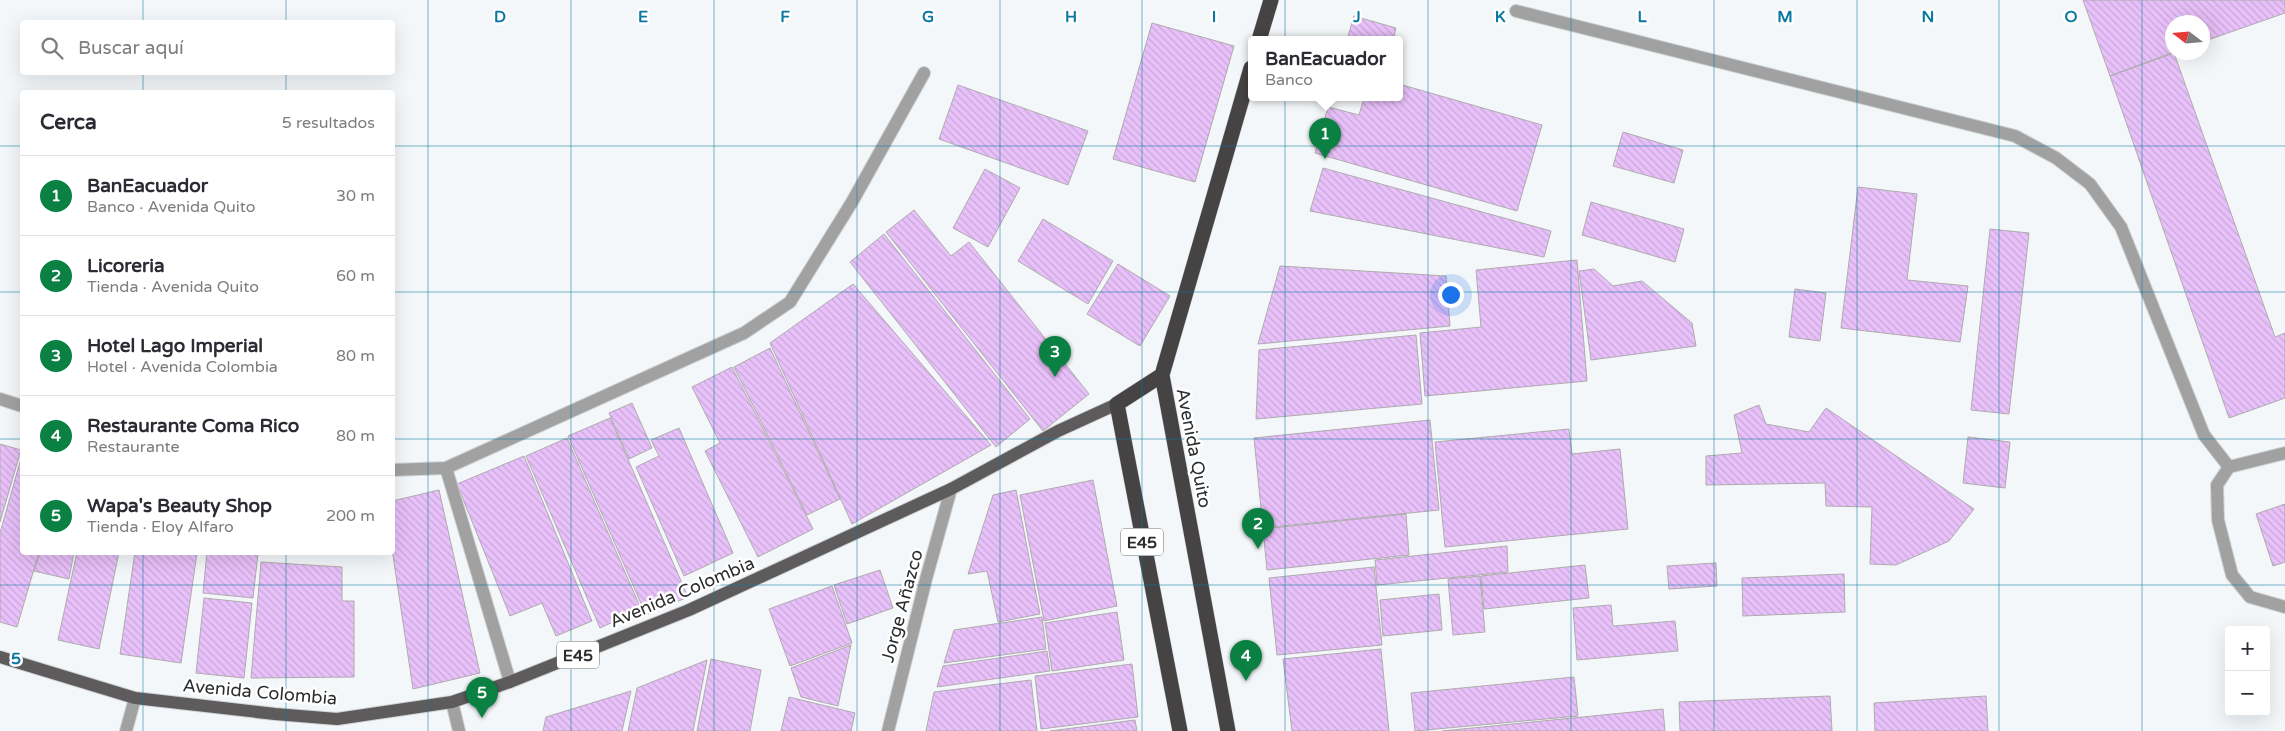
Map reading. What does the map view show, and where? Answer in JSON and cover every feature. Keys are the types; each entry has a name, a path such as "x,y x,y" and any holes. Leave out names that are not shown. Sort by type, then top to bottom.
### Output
{"highway":[{"path":"1260,36 1271,0"},
{"path":"1162,375 1248,78"},
{"name":"Avenida Quito","path":"1117,404 1162,375 1228,731"},
{"name":"E45","path":"1117,404 1180,731"}],"main road":[{"name":"Avenida Colombia","path":"0,657 135,698 337,718 452,702 510,682 689,610 952,489 1058,431 1117,404"}],"street":[{"path":"1516,11 2015,136 2056,158 2090,184 2121,227 2204,435 2229,467"},
{"path":"395,470 446,468 744,333 790,302 852,202 924,73"},
{"path":"0,399 20,405"},
{"path":"2285,453 2229,467 2217,485 2218,520 2232,575 2250,597 2285,606"},
{"path":"446,468 510,682"},
{"name":"Jorge Añazco","path":"888,731 926,579 952,489"},
{"path":"126,731 135,698"},
{"path":"452,702 459,731"}],"building":[{"path":"2083,0 2285,0 2285,13 2210,39 2210,15 2165,15 2165,55 2110,76"},
{"path":"1354,16 1396,28 1394,36 1348,36"},
{"path":"1152,23 1234,46 1195,182 1113,159"},
{"path":"2165,56 2165,60 2176,60 2275,337 2285,333 2285,398 2229,418 2110,76"},
{"path":"958,85 1088,131 1068,185 939,139"},
{"path":"1403,85 1542,125 1517,211 1315,153 1328,107 1359,115 1363,101 1403,101"},
{"path":"1623,132 1683,150 1674,183 1613,166"},
{"path":"1323,168 1551,231 1544,257 1310,211"},
{"path":"985,169 1020,188 988,247 953,228"},
{"path":"1858,187 1917,194 1907,280 1968,286 1960,342 1841,328"},
{"path":"1591,202 1684,229 1675,262 1582,235"},
{"path":"914,210 951,256 969,242 1089,394 1043,431 886,232"},
{"path":"1043,219 1113,261 1088,304 1018,261"},
{"path":"1990,229 2029,233 2009,414 1971,410"},
{"path":"884,234 1030,419 996,447 850,262"},
{"path":"1577,260 1587,381 1425,396 1420,333 1481,327 1476,270"},
{"path":"1118,264 1170,296 1140,346 1087,314"},
{"path":"1280,266 1446,276 1450,326 1258,344"},
{"path":"1594,269 1613,286 1642,281 1692,323 1696,346 1591,360 1579,271"},
{"path":"853,284 991,445 852,524 770,343"},
{"path":"1795,289 1826,293 1820,341 1789,337"},
{"path":"1416,335 1422,404 1256,419 1259,350"},
{"path":"770,348 840,499 807,515 734,367"},
{"path":"732,367 813,529 758,557 705,451 720,443 692,387"},
{"path":"632,403 652,448 629,459 609,413"},
{"path":"1759,405 1766,424 1809,432 1826,408 1974,509 1949,541 1896,565 1870,564 1872,507 1826,506 1825,483 1706,485 1706,456 1742,453 1734,415"},
{"path":"610,418 688,597 646,615 568,436"},
{"path":"1430,420 1439,510 1263,528 1254,438"},
{"path":"679,428 733,553 684,576 636,467 659,456 651,440"},
{"path":"1569,429 1572,454 1620,449 1628,529 1445,547 1435,442"},
{"path":"1968,437 2010,442 2005,488 1963,483"},
{"path":"567,438 641,609 600,628 526,456"},
{"path":"0,444 20,450 20,453 0,522"},
{"path":"524,456 592,621 556,636 542,603 510,616 457,484"},
{"path":"20,462 20,555 38,555 17,627 0,622 0,533"},
{"path":"1093,480 1117,606 1044,621 1020,495"},
{"path":"439,490 480,673 413,689 393,555 395,555 395,500"},
{"path":"1016,490 1040,614 998,622 987,571 968,574 993,495"},
{"path":"2285,504 2285,562 2273,566 2256,514"},
{"path":"1406,514 1409,555 1267,570 1263,529"},
{"path":"1507,546 1508,572 1377,585 1375,560"},
{"path":"39,555 73,555 69,579 34,571"},
{"path":"76,555 118,555 99,649 58,640"},
{"path":"135,555 197,555 181,663 120,654"},
{"path":"207,555 258,555 253,598 203,593"},
{"path":"261,562 342,567 342,601 354,601 354,677 251,678"},
{"path":"1716,563 1717,586 1669,589 1667,566"},
{"path":"1585,565 1589,598 1484,609 1481,576"},
{"path":"1374,567 1382,645 1277,655 1269,578"},
{"path":"880,570 893,608 847,624 834,585"},
{"path":"1844,574 1845,612 1743,616 1742,578"},
{"path":"1480,576 1485,632 1453,635 1448,579"},
{"path":"832,586 852,643 790,666 769,609"},
{"path":"1439,594 1442,630 1383,636 1380,600"},
{"path":"204,598 252,603 244,678 196,673"},
{"path":"1611,605 1613,626 1675,621 1678,651 1577,660 1573,608"},
{"path":"1117,612 1124,660 1052,671 1045,623"},
{"path":"1042,617 1046,649 944,663 954,630"},
{"path":"851,645 838,706 801,697 791,668"},
{"path":"1381,649 1389,731 1292,731 1283,659"},
{"path":"1047,651 1050,671 937,687 943,666"},
{"path":"711,659 761,670 750,731 697,731"},
{"path":"707,660 693,731 628,731 637,688"},
{"path":"1132,664 1138,717 1041,729 1035,676"},
{"path":"1574,677 1578,716 1415,731 1411,693"},
{"path":"1031,680 1037,731 926,731 934,692"},
{"path":"631,691 622,731 543,731 546,717"},
{"path":"1830,696 1832,731 1680,731 1679,702"},
{"path":"1986,696 1988,731 1875,731 1874,703"},
{"path":"789,697 855,713 851,731 781,731"},
{"path":"1663,709 1665,731 1442,731"},
{"path":"1135,720 1137,731 1050,731"}],"place":[{"name":"BanEacuador","path":"1325,159"},
{"name":"Hotel Lago Imperial","path":"1055,377"},
{"name":"Licoreria","path":"1258,549"},
{"name":"Restaurante Coma Rico","path":"1246,681"},
{"name":"Wapa's Beauty Shop","path":"482,718"}]}
